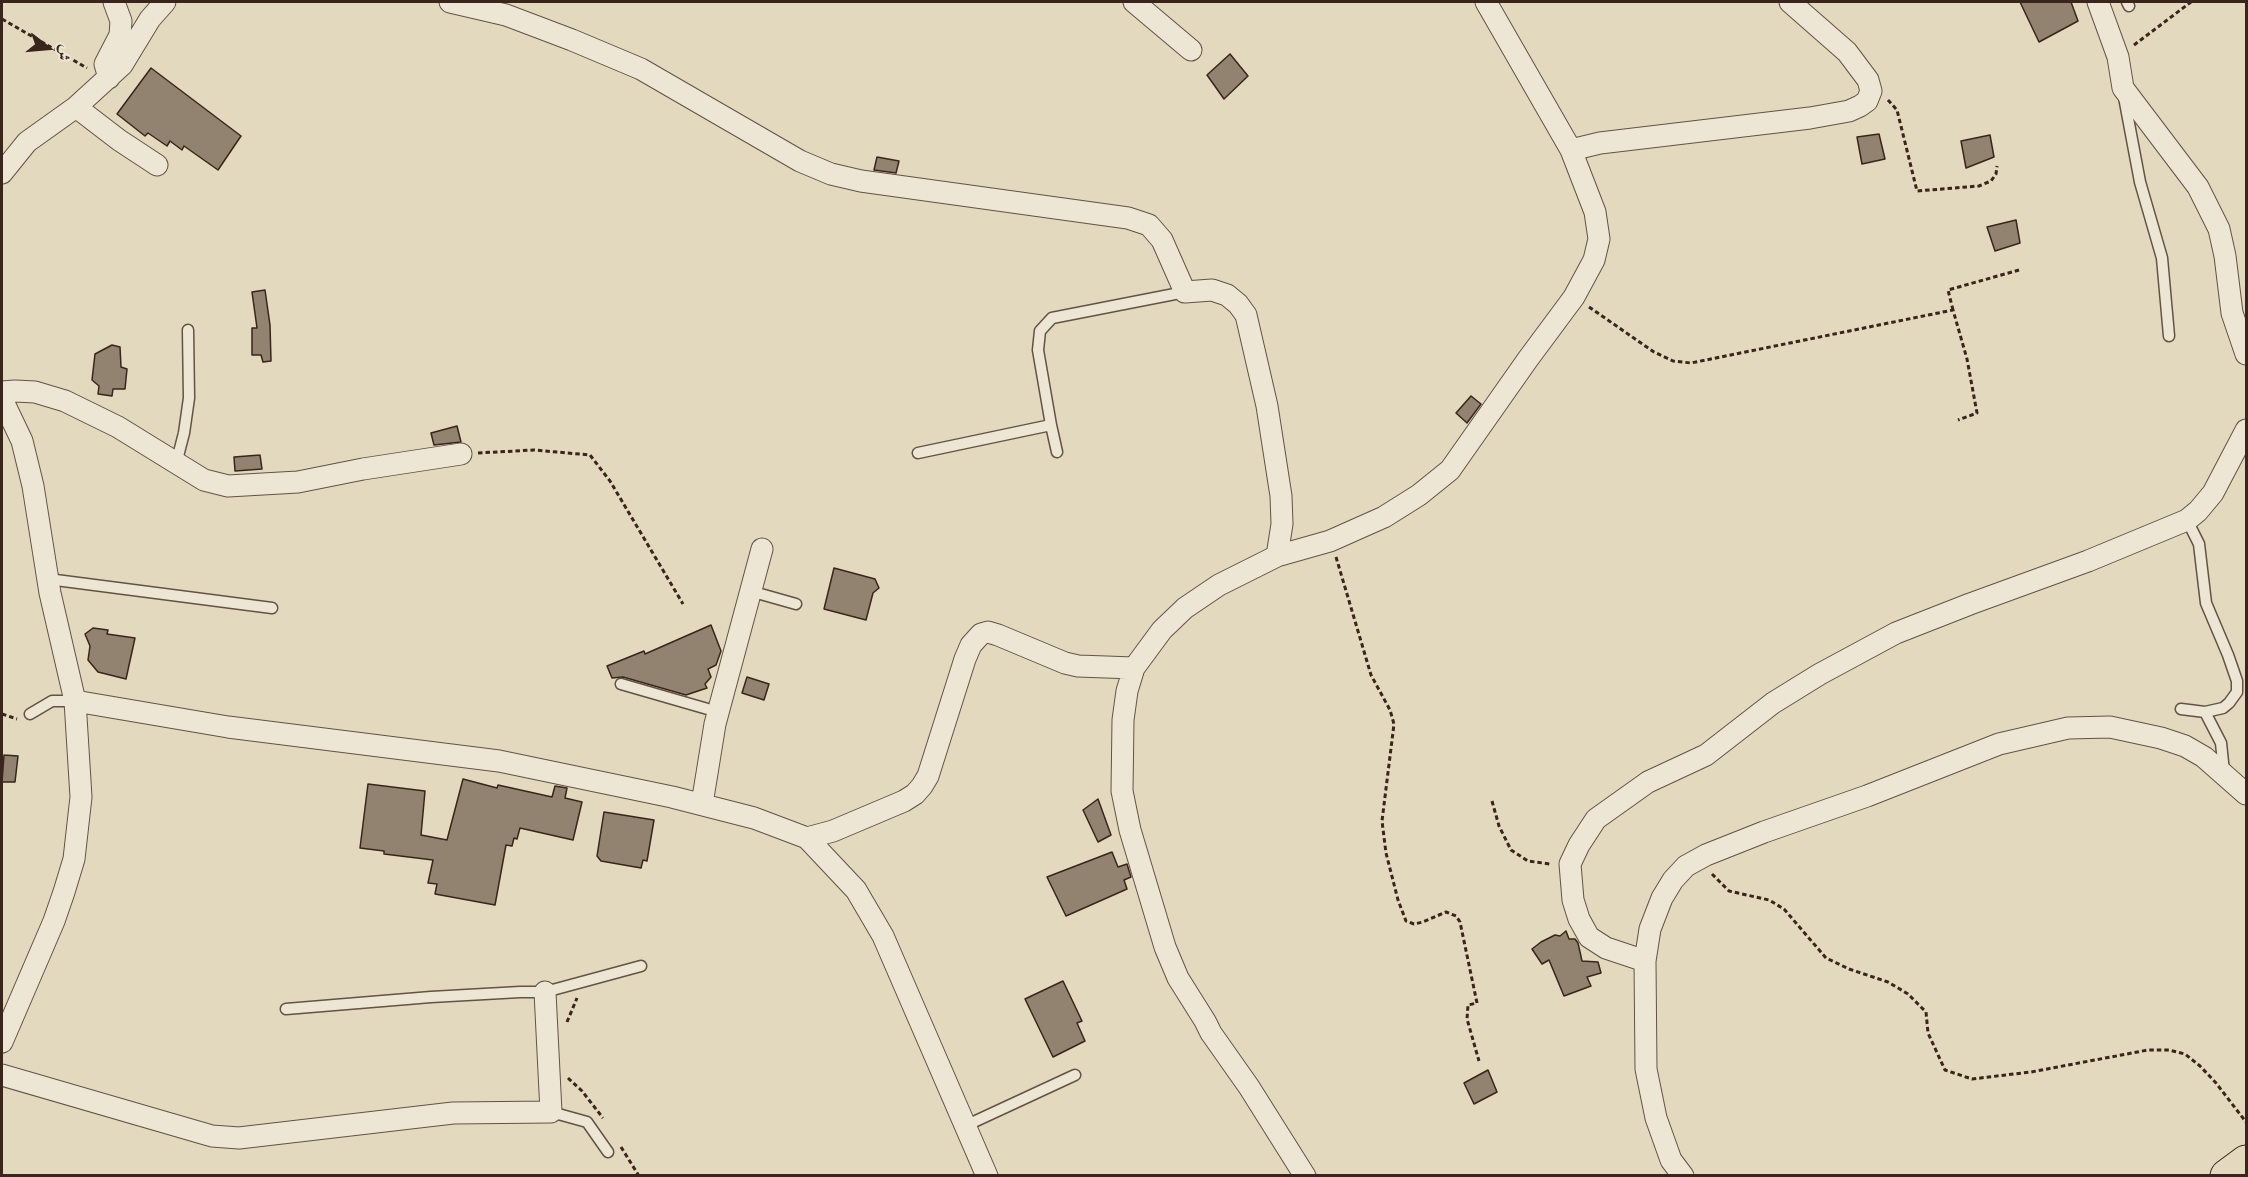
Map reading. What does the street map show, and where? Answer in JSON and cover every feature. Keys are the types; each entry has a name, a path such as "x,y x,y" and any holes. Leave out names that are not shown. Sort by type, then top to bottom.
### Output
{"highway":[{"path":"2228,1176 2247,1162"}],"street":[{"path":"105,82 105,64 120,35 121,21 114,2"},
{"path":"2,173 27,142 76,107 122,66 150,20 165,2"},
{"path":"450,2 506,15 641,69 800,160 831,174 861,182 1128,218 1149,225 1162,240 1185,292 1212,290 1227,295 1246,315 1267,406 1281,496 1282,524 1277,556"},
{"path":"1134,2 1191,50"},
{"path":"1305,1176 1249,1087 1211,1033 1178,978 1165,947 1130,830 1122,791 1123,720 1127,691 1134,668 1162,630 1185,608 1218,585 1277,556 1330,542 1384,517 1419,495 1450,470 1528,358 1574,297 1594,260 1599,239 1595,212 1571,150 1486,2"},
{"path":"1571,150 1600,144 1810,118 1849,111 1867,101 1870,91 1868,80 1847,52 1790,2"},
{"path":"2098,2 2118,57 2123,88 2198,187 2220,228 2232,313 2247,354"},
{"path":"76,107 157,165"},
{"path":"2,392 35,392 65,401 118,427 204,480 217,484 247,486 298,482 363,469 461,454"},
{"path":"2,399 16,425 35,495 56,621 75,700 81,797 74,859 54,921 2,1042"},
{"path":"1645,961 1606,948 1589,937 1579,919 1573,900 1570,864 1596,819 1648,782 1706,755 1773,703 1896,633 2088,561 2187,520 2213,493 2227,471 2247,430"},
{"path":"702,804 718,712 762,549"},
{"path":"807,838 833,831 904,801 922,786 928,776 970,645 981,634 988,632 998,635 1072,664 1134,668"},
{"path":"75,700 228,727 499,761 702,804 754,818 807,838 856,890 883,936 987,1176"},
{"path":"1683,1176 1671,1160 1656,1118 1646,1069 1645,961 1650,929 1662,898 1673,880 1686,866 1764,832 1867,796 1999,744 2068,728 2110,727 2186,746 2204,757 2247,794"},
{"path":"2,1075 212,1136 277,1134 453,1113 551,1112 545,992"}],"lane":[{"path":"2123,88 2140,182 2162,258 2169,336"},
{"path":"1057,452 1038,350 1040,331 1052,318 1185,292"},
{"path":"176,464 184,433 189,398 188,330"},
{"path":"918,453 1051,425"},
{"path":"2181,709 2205,712 2223,708 2237,692 2237,681 2206,603 2199,544 2187,520"},
{"path":"48,579 272,608"},
{"path":"750,591 796,604"},
{"path":"621,684 718,712"},
{"path":"30,714 51,701 75,700"},
{"path":"2205,712 2221,743 2224,773"},
{"path":"286,1009 431,997 545,992 641,966"},
{"path":"965,1125 1075,1075"},
{"path":"551,1112 588,1122 608,1152"}],"path":[{"path":"2118,57 2191,2"},
{"path":"2,19 85,65 105,82"},
{"path":"1870,91 1886,99 1897,110 1917,191 1979,186 1991,181 1996,174 1997,166"},
{"path":"1958,420 1977,413 1967,359 1948,290 2019,270"},
{"path":"1574,297 1654,352 1673,360 1690,363 1953,310"},
{"path":"461,454 534,450 590,455 610,481 683,604"},
{"path":"1330,542 1371,675 1390,710 1394,724 1382,821 1386,853 1400,907 1406,921 1414,924 1446,912 1456,916 1460,922 1478,1003 1468,1005 1467,1019 1479,1061"},
{"path":"1492,801 1499,826 1511,850 1528,861 1570,864"},
{"path":"1698,859 1729,891 1769,900 1784,909 1826,958 1849,969 1888,982 1908,994 1926,1012 1928,1033 1945,1070 1971,1079 2031,1072 2148,1050 2169,1050 2185,1054 2200,1066 2247,1122"},
{"path":"567,1024 569,1014 584,983"},
{"path":"566,1076 582,1091 606,1122"},
{"path":"617,1140 639,1176"}],"building":[{"path":"2020,2 2071,2 2078,21 2039,42"},
{"path":"1230,54 1248,76 1224,99 1207,75"},
{"path":"151,68 241,136 218,170 184,146 182,150 170,141 167,146 148,133 145,136 117,114"},
{"path":"1879,134 1885,159 1862,164 1857,137"},
{"path":"1990,135 1994,157 1966,168 1961,141"},
{"path":"877,157 899,161 896,173 874,170"},
{"path":"2016,220 2020,243 1995,251 1987,227"},
{"path":"265,290 270,325 271,361 263,362 261,355 252,355 252,328 257,328 252,292"},
{"path":"112,345 120,347 121,367 127,369 125,389 113,389 112,396 98,394 99,386 92,380 95,354"},
{"path":"1471,396 1481,404 1467,423 1456,413"},
{"path":"457,426 461,442 434,445 431,433"},
{"path":"260,455 262,469 235,471 234,457"},
{"path":"834,568 875,579 879,588 873,593 866,620 824,609"},
{"path":"711,625 721,651 716,665 708,669 711,677 705,684 707,688 686,695 623,677 612,678 607,666 644,651 645,654"},
{"path":"93,628 108,630 107,634 135,638 126,679 98,672 88,660 90,646 85,634"},
{"path":"747,677 769,684 764,700 742,693"},
{"path":"4,755 18,756 15,782 2,782"},
{"path":"463,779 497,788 498,785 552,797 555,786 567,788 565,798 582,802 573,840 520,828 512,846 506,845 495,905 435,894 437,884 428,883 433,860 384,854 384,851 360,848 368,784 425,791 421,835 447,840"},
{"path":"1098,799 1111,835 1098,842 1083,810"},
{"path":"604,812 654,820 647,861 643,860 641,868 601,861 597,856"},
{"path":"1112,852 1118,867 1127,864 1131,877 1124,880 1127,889 1066,916 1047,877"},
{"path":"1566,931 1569,939 1575,939 1578,943 1582,961 1598,962 1601,973 1587,977 1591,986 1564,996 1549,960 1542,964 1532,949 1541,942 1555,935 1560,936"},
{"path":"1063,981 1082,1021 1077,1023 1085,1041 1053,1057 1025,999"},
{"path":"1488,1070 1497,1092 1474,1104 1464,1083"}]}
